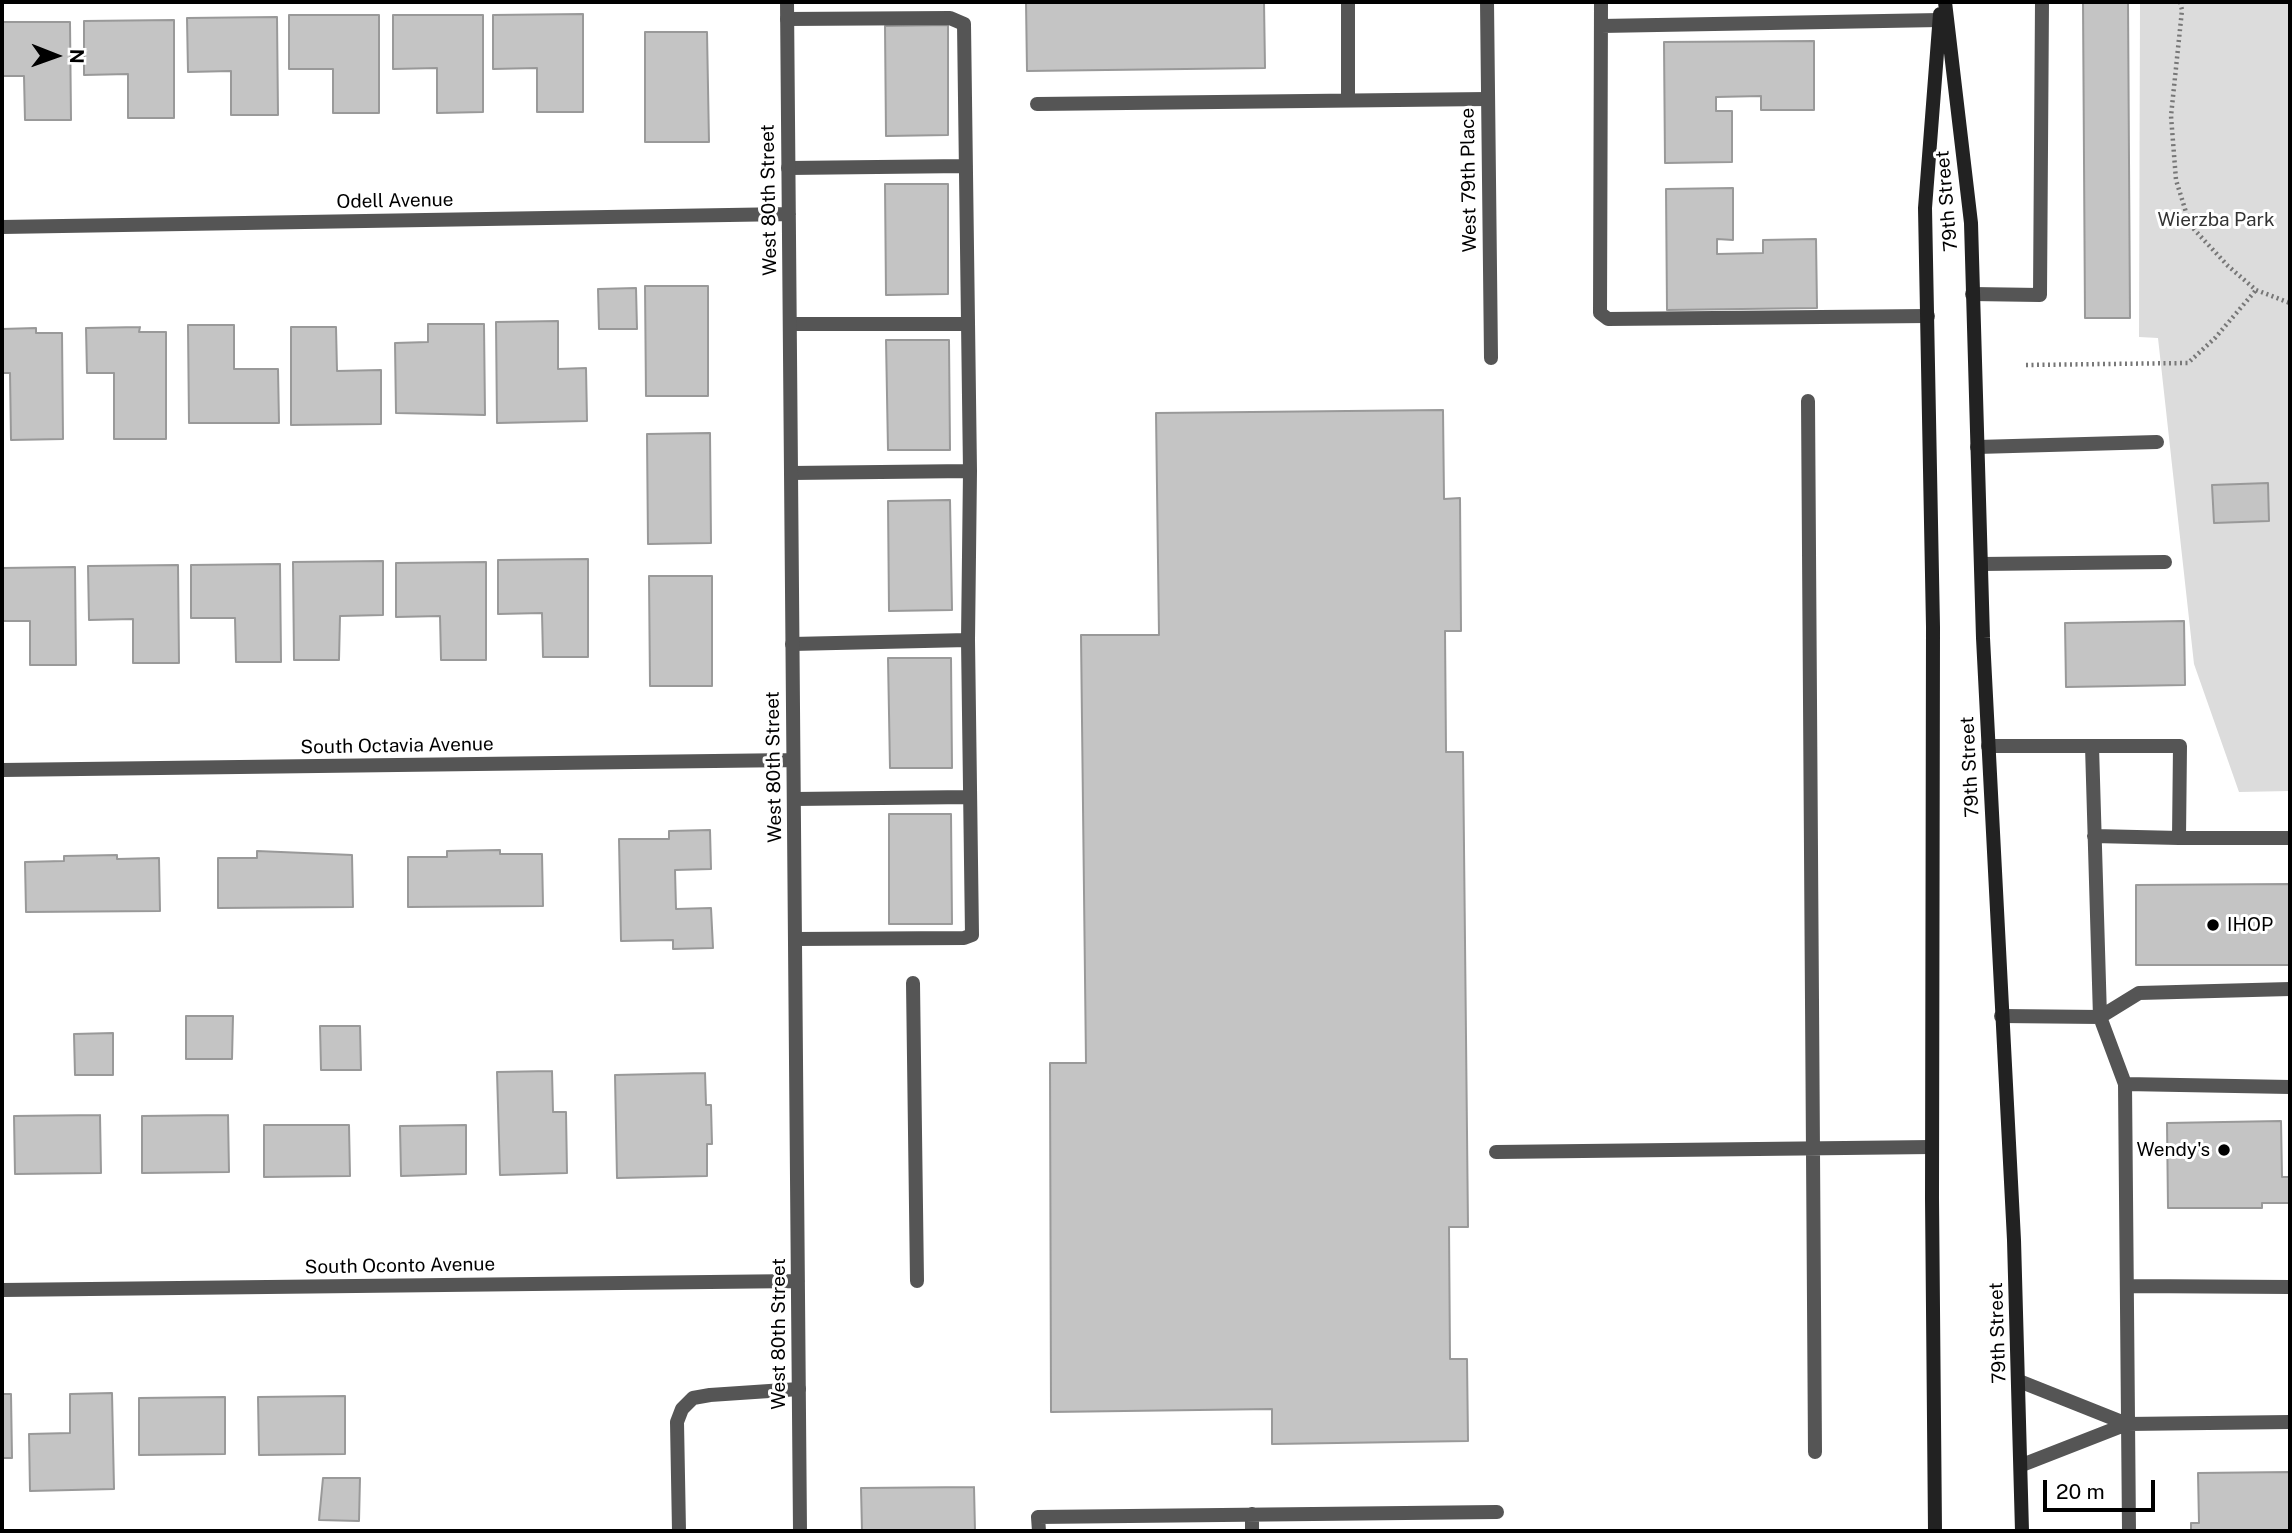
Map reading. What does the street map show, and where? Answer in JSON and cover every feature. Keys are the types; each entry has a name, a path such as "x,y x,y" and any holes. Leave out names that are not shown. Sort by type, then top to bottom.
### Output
{"main road":[{"name":"79th Street","path":"1935,1531 1932,1147 1933,627 1925,208 1943,2"},
{"name":"79th Street","path":"1943,2 1971,223 1988,746 2019,1381 2022,1531"}],"street":[{"name":"West 80th Street","path":"787,2 800,1531"},
{"path":"1348,2 1348,100"},
{"name":"West 79th Place","path":"1486,2 1491,358"},
{"path":"1601,2 1600,313 1608,319 1928,316"},
{"path":"1972,294 2040,295 2042,2"},
{"path":"787,19 950,18 964,24 970,471 968,640 972,935 964,938 795,940"},
{"path":"1601,26 1940,20"},
{"path":"1037,104 1488,99"},
{"path":"788,168 966,166"},
{"name":"Odell Avenue","path":"2,227 789,214"},
{"path":"790,324 968,324"},
{"path":"1808,401 1815,1452"},
{"path":"1977,447 2157,442"},
{"path":"791,473 970,471"},
{"path":"1981,564 2165,562"},
{"path":"792,643 968,640"},
{"path":"1988,746 2180,746 2179,838"},
{"path":"2091,746 2100,1017 2125,1084 2129,1286 2129,1531"},
{"name":"South Octavia Avenue","path":"2,770 793,760"},
{"path":"794,800 970,797"},
{"path":"2094,836 2290,838"},
{"path":"913,983 917,1281"},
{"path":"2001,1016 2100,1017 2139,993 2290,989"},
{"path":"2125,1084 2290,1087"},
{"path":"1496,1152 1932,1147"},
{"name":"South Oconto Avenue","path":"2,1290 798,1281"},
{"path":"2129,1286 2290,1287"},
{"path":"2019,1381 2127,1424"},
{"path":"679,1531 677,1422 682,1409 694,1398 710,1395 799,1390"},
{"path":"2022,1465 2127,1424 2290,1422"},
{"path":"1038,1531 1038,1517 1497,1512"},
{"path":"1252,1514 1252,1531"}],"path":[{"path":"2180,2 2182,10 2171,116 2176,180 2190,225 2228,267 2256,290 2290,303"},
{"path":"2026,365 2188,363 2215,338 2256,290"}],"green space":[{"name":"Wierzba Park","path":"2140,2 2290,2 2290,791 2239,792 2194,664 2158,338 2139,337"}],"building":[{"path":"1026,2 1264,2 1265,68 1027,71"},
{"path":"2083,2 2128,2 2130,318 2085,318"},
{"path":"583,14 583,112 537,112 537,68 493,69 493,15"},
{"path":"289,15 379,15 379,113 333,113 333,69 289,69"},
{"path":"393,15 483,15 483,112 437,113 437,68 393,69"},
{"path":"277,17 278,115 231,115 231,71 188,72 187,18"},
{"path":"174,20 174,118 128,118 128,74 84,75 84,21"},
{"path":"2,22 70,22 71,120 25,120 24,76 2,76"},
{"path":"948,25 948,135 886,136 885,26"},
{"path":"645,32 707,32 709,142 645,142"},
{"path":"1814,41 1814,110 1761,110 1761,96 1716,97 1716,111 1732,111 1732,162 1665,163 1664,42"},
{"path":"885,184 948,184 948,294 886,295"},
{"path":"1733,188 1733,240 1717,239 1717,254 1763,253 1763,240 1816,239 1817,308 1667,310 1666,189"},
{"path":"645,286 708,286 708,396 646,396"},
{"path":"636,288 637,329 599,329 598,289"},
{"path":"558,321 558,369 586,368 587,421 497,423 496,322"},
{"path":"428,324 484,324 485,415 396,413 395,343 428,342"},
{"path":"188,325 234,325 234,369 278,369 279,423 189,423"},
{"path":"140,327 139,332 166,332 166,439 114,439 114,373 87,373 86,328"},
{"path":"291,327 336,327 337,371 381,370 381,424 291,425"},
{"path":"36,328 36,333 62,333 63,439 11,440 10,373 2,373 2,329"},
{"path":"886,340 949,340 950,450 888,450"},
{"path":"1443,410 1444,499 1460,498 1461,631 1445,631 1446,752 1463,752 1468,1227 1449,1227 1450,1359 1467,1359 1468,1441 1272,1444 1272,1409 1051,1412 1050,1063 1086,1063 1081,635 1159,635 1156,413"},
{"path":"710,433 711,543 648,544 647,434"},
{"path":"2268,483 2269,521 2214,523 2212,485"},
{"path":"950,500 952,610 889,611 888,501"},
{"path":"588,559 588,657 543,657 542,613 498,614 498,560"},
{"path":"383,561 383,615 340,616 339,660 294,660 293,562"},
{"path":"486,562 486,660 441,660 440,616 396,617 396,563"},
{"path":"280,564 281,662 236,662 235,618 191,618 191,565"},
{"path":"178,565 179,663 133,663 133,619 89,620 88,566"},
{"path":"75,567 76,665 30,665 30,621 2,621 2,568"},
{"path":"649,576 712,576 712,686 650,686"},
{"path":"2184,621 2185,685 2066,687 2065,623"},
{"path":"888,658 951,658 952,768 890,768"},
{"path":"889,814 951,814 952,924 889,924"},
{"path":"710,830 711,869 675,870 676,909 711,908 713,948 673,949 673,940 621,941 619,839 669,839 669,831"},
{"path":"500,850 500,854 542,854 543,906 408,907 408,857 447,857 447,851"},
{"path":"257,851 352,855 353,907 218,908 218,858 257,858"},
{"path":"117,855 117,859 159,858 160,911 26,912 25,862 64,861 64,856"},
{"name":"IHOP","path":"2290,884 2290,965 2136,965 2136,885"},
{"path":"186,1016 233,1016 232,1059 186,1059"},
{"path":"320,1026 360,1026 361,1070 321,1070"},
{"path":"113,1033 113,1075 75,1075 74,1034"},
{"path":"552,1071 553,1112 566,1112 567,1173 500,1175 497,1072"},
{"path":"705,1073 706,1105 711,1105 712,1144 707,1144 707,1176 617,1178 615,1075"},
{"path":"100,1115 101,1173 15,1174 14,1116"},
{"path":"228,1115 229,1172 142,1173 142,1116"},
{"name":"Wendy's","path":"2281,1121 2282,1177 2290,1177 2290,1203 2262,1203 2262,1208 2168,1208 2167,1123"},
{"path":"264,1125 349,1125 350,1176 264,1177"},
{"path":"466,1125 466,1174 401,1176 400,1126"},
{"path":"112,1393 114,1489 30,1491 29,1434 70,1433 70,1394"},
{"path":"2,1394 11,1394 12,1458 2,1458"},
{"path":"345,1396 345,1454 259,1455 258,1397"},
{"path":"225,1397 225,1454 139,1455 139,1398"},
{"path":"2290,1472 2290,1531 2191,1531 2191,1523 2199,1523 2198,1473"},
{"path":"323,1478 360,1478 359,1521 319,1520"},
{"path":"974,1487 975,1531 862,1531 861,1488"}],"place":[{"name":"IHOP","path":"2213,925"},
{"name":"Wendy's","path":"2224,1150"}]}
